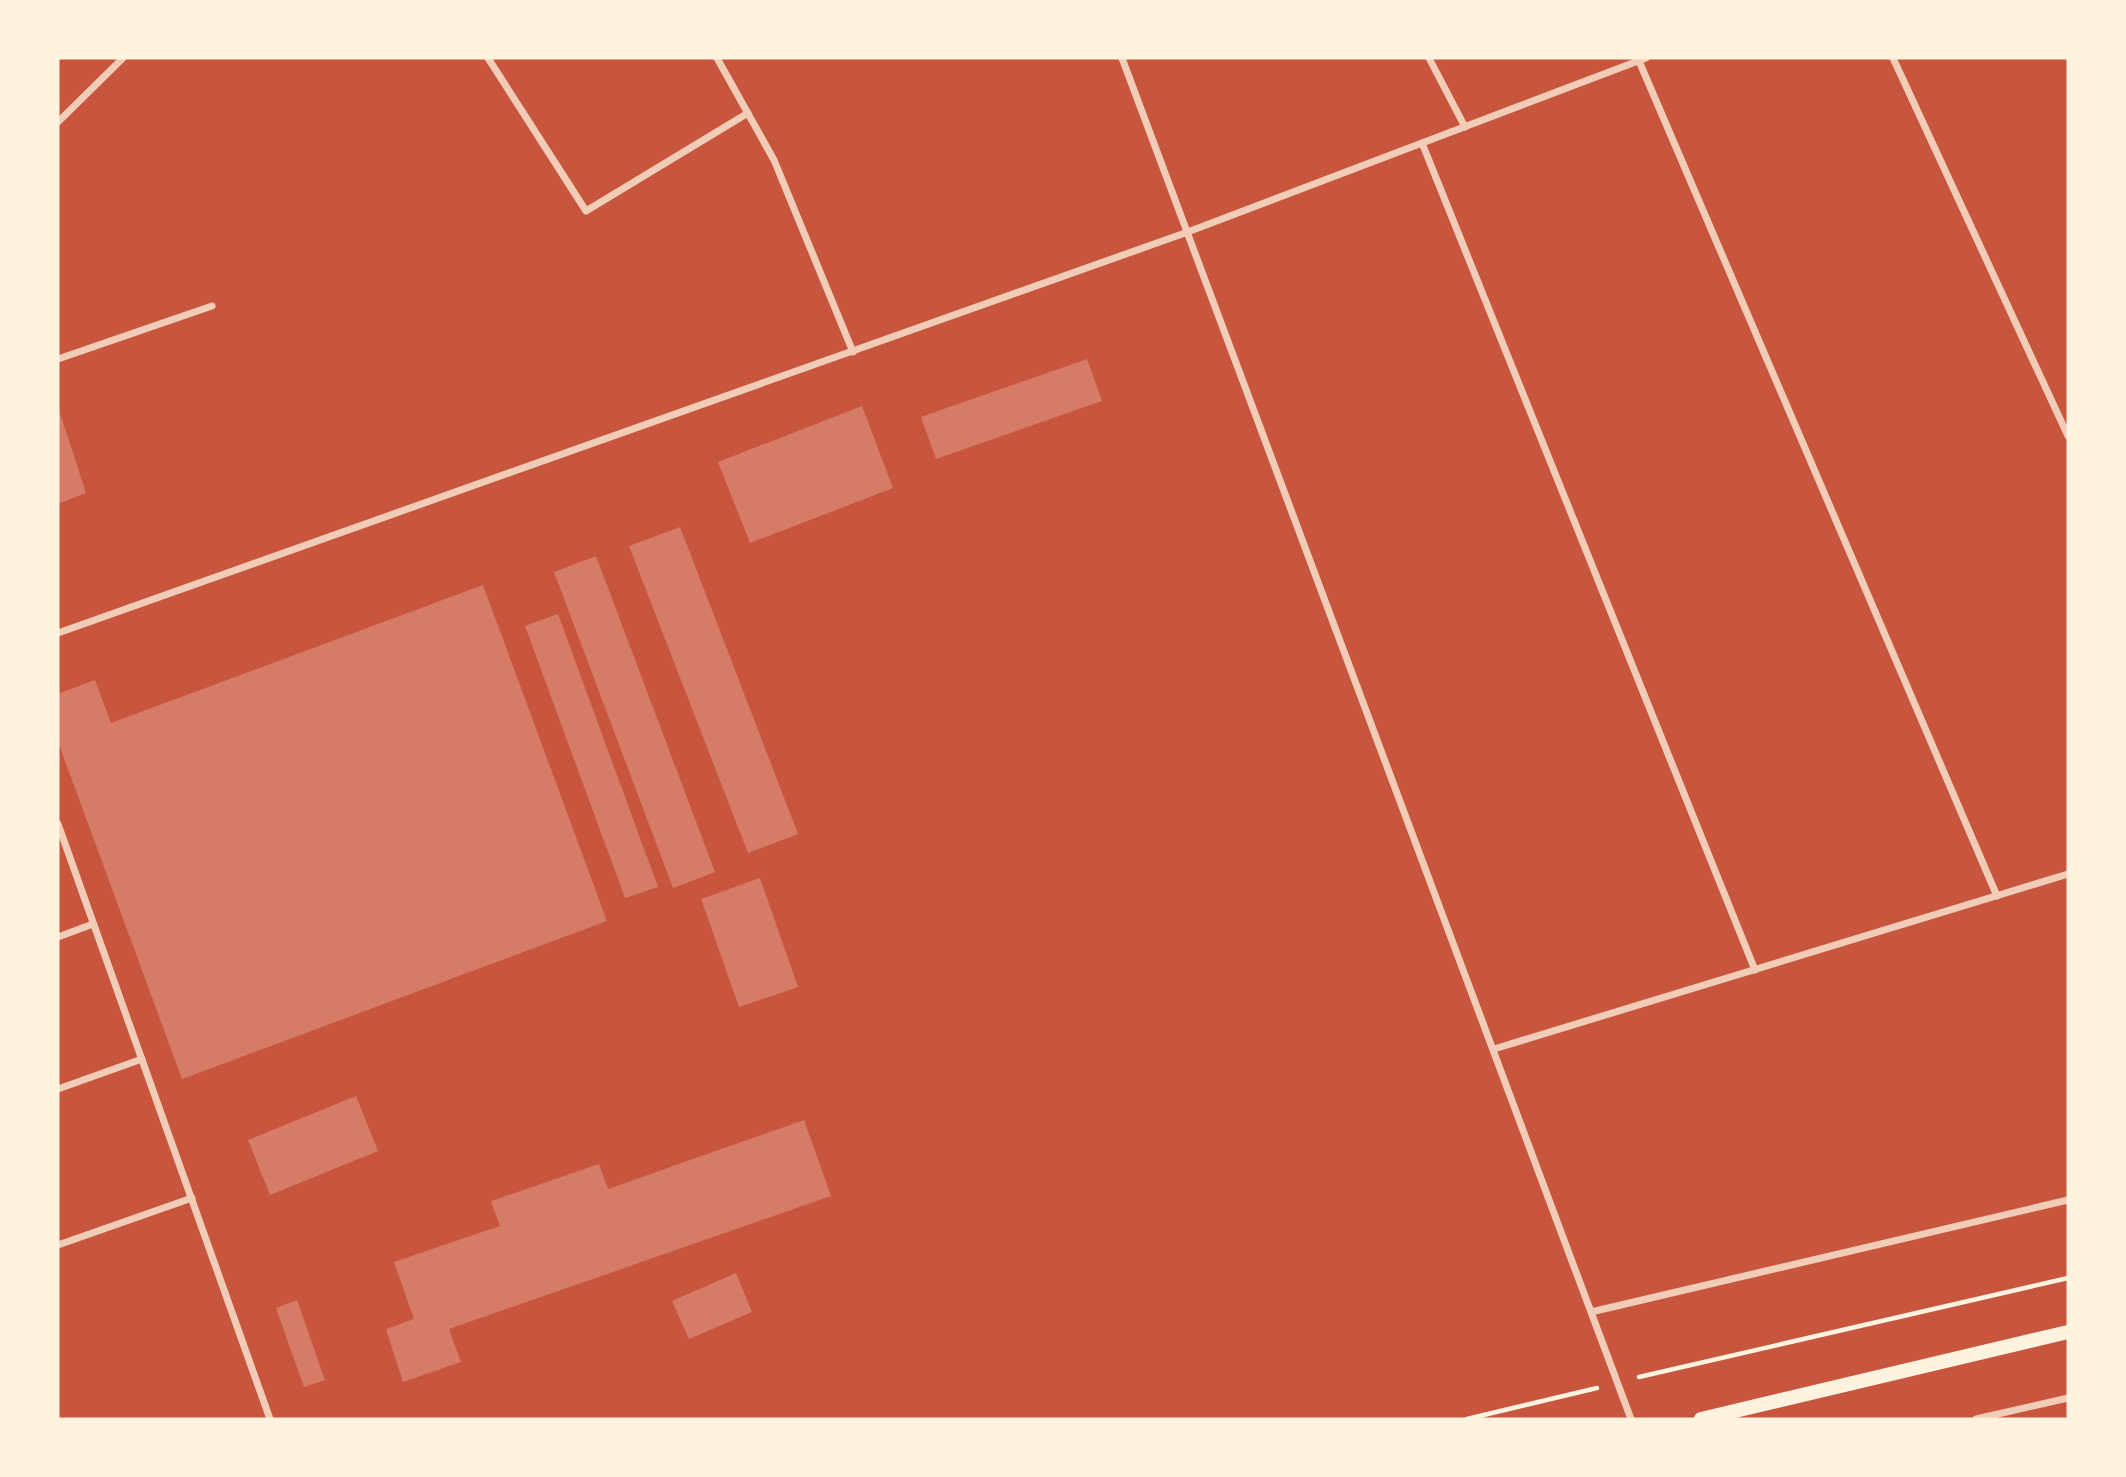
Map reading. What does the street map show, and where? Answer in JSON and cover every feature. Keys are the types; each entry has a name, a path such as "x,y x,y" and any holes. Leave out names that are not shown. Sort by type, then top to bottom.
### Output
{"main road":[{"path":"1701,1419 2068,1332"}],"street":[{"path":"58,122 123,58"},
{"path":"488,58 586,211 748,113"},
{"path":"717,58 774,160 853,352"},
{"path":"1122,58 1185,233 1631,1419"},
{"path":"1429,58 1465,127"},
{"path":"1893,58 2068,436"},
{"path":"58,633 1185,233 1643,59 1997,896"},
{"path":"1422,143 1755,970"},
{"path":"58,359 212,306"},
{"path":"58,824 271,1419"},
{"path":"1494,1049 2068,874"},
{"path":"58,937 93,924"},
{"path":"58,1089 142,1059"},
{"path":"58,1245 192,1198"},
{"path":"1591,1312 2068,1199"},
{"path":"1976,1419 2068,1398"}],"path":[{"path":"1467,1419 2068,1278"}],"building":[{"path":"1087,359 1102,401 936,459 921,417"},
{"path":"862,406 893,488 750,543 718,462"},
{"path":"58,407 86,493 58,504"},
{"path":"680,527 798,834 748,853 629,546"},
{"path":"596,556 715,872 673,888 554,572"},
{"path":"483,585 607,921 182,1079 58,742 58,694 95,680 111,723"},
{"path":"558,614 658,887 625,898 525,626"},
{"path":"760,878 798,987 739,1007 701,899"},
{"path":"356,1096 378,1151 270,1195 248,1140"},
{"path":"804,1120 831,1196 449,1329 461,1362 403,1382 386,1329 414,1319 394,1262 500,1226 491,1201 599,1164 608,1189"},
{"path":"736,1273 752,1312 689,1339 672,1301"},
{"path":"297,1300 325,1380 304,1387 276,1308"}]}
